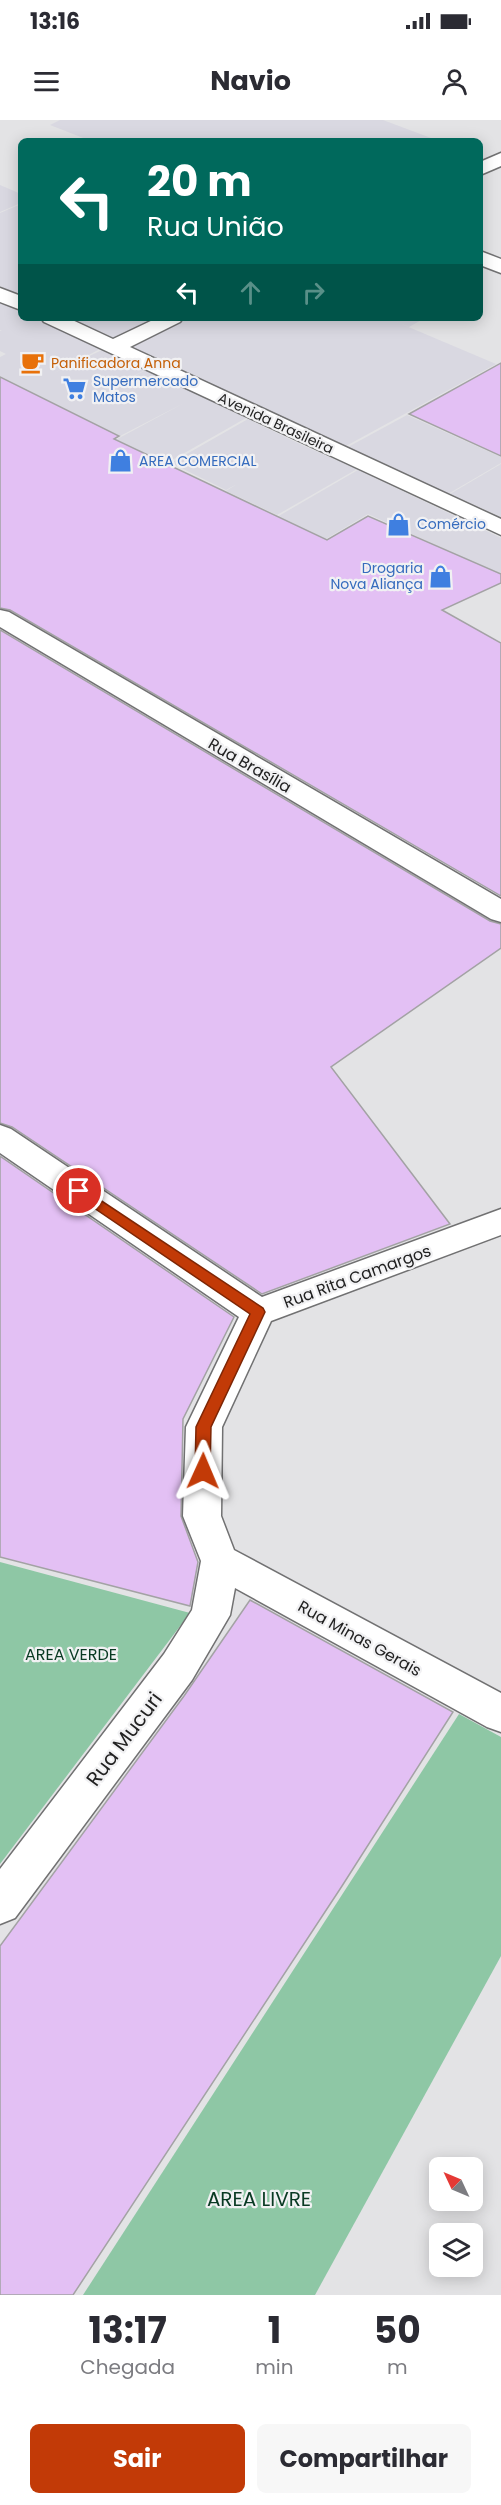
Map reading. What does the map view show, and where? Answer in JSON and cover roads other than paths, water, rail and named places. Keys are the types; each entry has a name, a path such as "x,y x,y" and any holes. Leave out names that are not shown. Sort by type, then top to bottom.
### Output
{"street":[{"path":"483,168 501,159"},
{"path":"483,258 501,267"},
{"path":"0,294 18,303"},
{"name":"Avenida Brasileira","path":"57,321 501,528"},
{"path":"113,347 167,321"},
{"name":"Rua Brasília","path":"0,617 501,912"},
{"path":"0,1137 258,1312 204,1427 202,1516 220,1561"},
{"name":"Rua Rita Camargos","path":"258,1312 501,1222"},
{"name":"Rua Minas Gerais","path":"220,1561 501,1714"},
{"name":"Rua Mucuri","path":"0,1903 178,1667 211,1615 220,1561"}],"place":[{"name":"Panificadora Anna","path":"33,363"},
{"name":"Supermercado Matos","path":"75,389"},
{"name":"AREA COMERCIAL","path":"121,461"},
{"name":"Comércio","path":"399,524"},
{"name":"Drogaria Nova Aliança","path":"441,576"}],"park label":[{"name":"AREA VERDE","path":"71,1654"},
{"name":"AREA LIVRE","path":"259,2199"}]}
